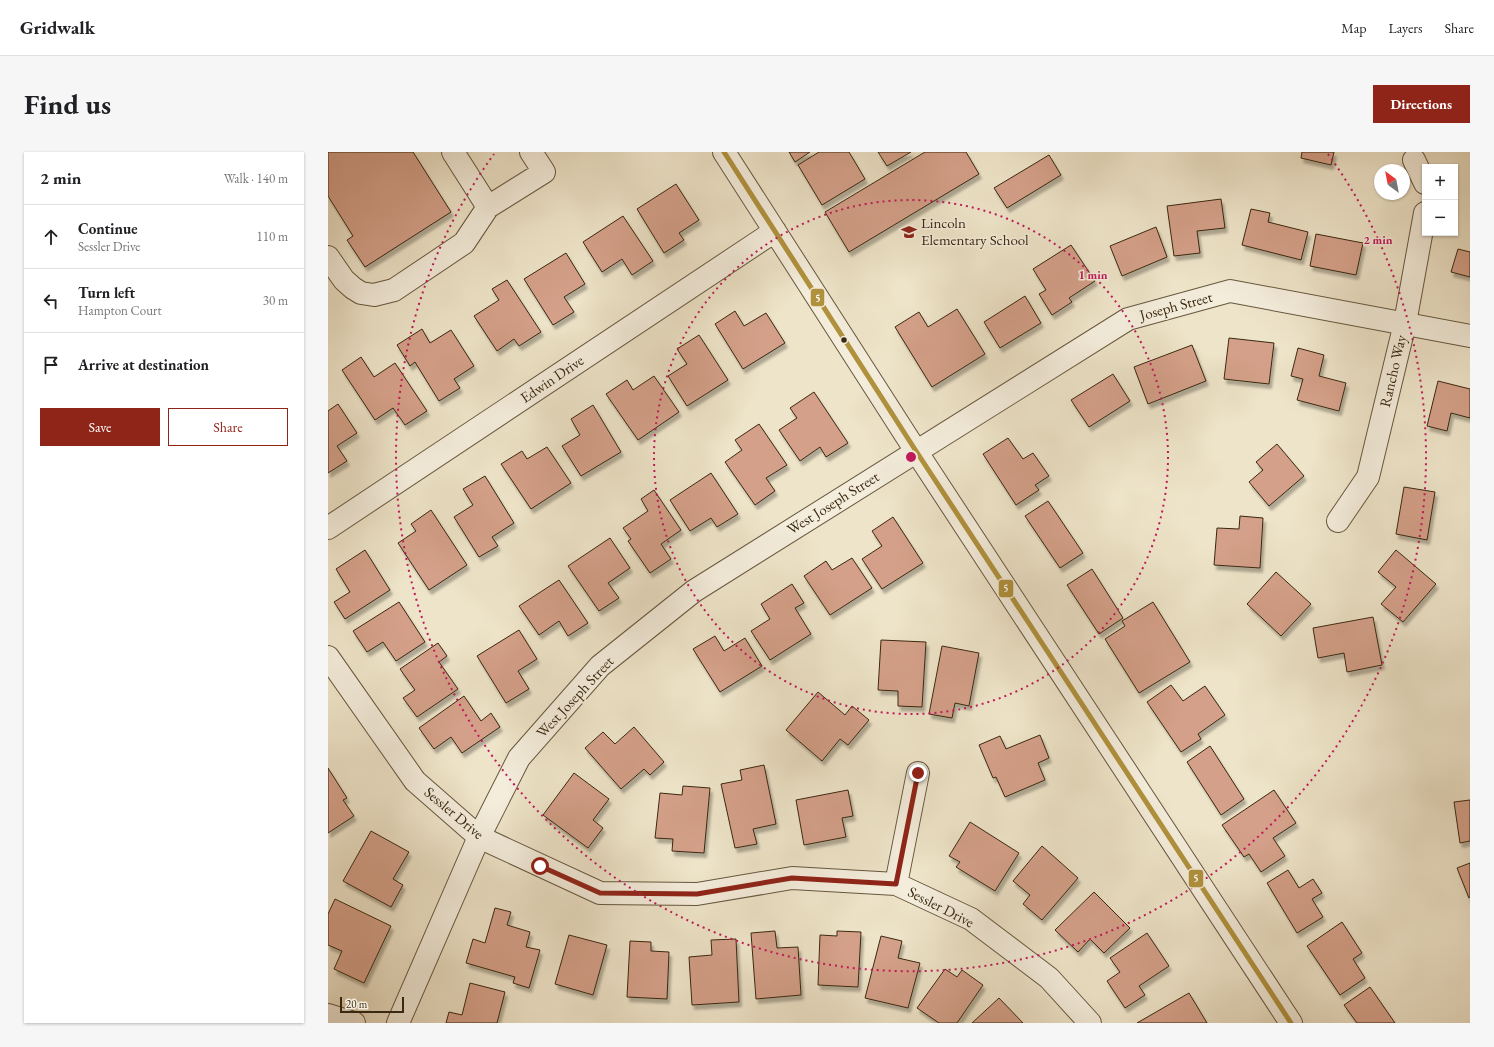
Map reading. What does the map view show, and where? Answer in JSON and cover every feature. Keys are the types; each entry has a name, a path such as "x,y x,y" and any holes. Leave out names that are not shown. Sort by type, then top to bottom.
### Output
{"street":[{"path":"453,152 488,207"},
{"path":"328,257 344,280 352,288 361,293 374,295 394,290 464,243 488,207 544,172 531,152"},
{"path":"724,152 916,451 1292,1023"},
{"path":"1414,160 1422,177"},
{"name":"Rancho Way","path":"1338,520 1368,477 1405,323 1422,230"},
{"name":"Edwin Drive","path":"328,528 775,231"},
{"name":"Joseph Street","path":"916,451 1128,319 1230,291 1470,336"},
{"name":"West Joseph Street","path":"398,1023 479,837 519,758 600,666 694,591 916,451"},
{"name":"Sessler Drive","path":"328,657 415,781 479,837 600,893 697,894 792,878 896,884 971,919 1049,978 1090,1023"},
{"path":"896,884 918,773"},
{"path":"328,1015 354,1023"}],"building":[{"path":"328,152 413,152 451,212 365,267 347,240 353,236 328,196"},
{"path":"789,152 810,152 795,162"},
{"path":"819,152 849,152 865,179 822,205 798,165"},
{"path":"878,152 911,152 887,166"},
{"path":"925,152 966,152 979,174 849,252 825,212"},
{"path":"1302,152 1334,152 1331,165 1301,158"},
{"path":"1049,155 1061,175 1007,208 994,188"},
{"path":"676,184 699,220 679,233 684,240 664,253 637,209"},
{"path":"1221,199 1225,228 1197,231 1200,253 1174,256 1167,206"},
{"path":"1251,209 1270,213 1268,222 1308,232 1301,260 1242,245"},
{"path":"623,216 653,261 632,275 622,259 602,272 583,242"},
{"path":"1156,227 1167,257 1122,276 1110,246"},
{"path":"1316,234 1363,243 1356,275 1310,266"},
{"path":"1071,245 1095,281 1069,298 1072,302 1052,315 1039,294 1046,290 1033,269"},
{"path":"1458,249 1470,252 1470,277 1451,272"},
{"path":"566,253 585,284 564,297 574,312 553,325 524,279"},
{"path":"507,280 541,332 519,346 514,339 497,351 474,316 499,300 492,289"},
{"path":"1025,296 1041,323 1000,348 984,322"},
{"path":"957,309 985,354 932,387 895,327 919,312 928,327"},
{"path":"735,311 744,326 766,313 785,343 743,369 715,324"},
{"path":"422,329 430,343 451,330 474,366 454,379 460,388 439,401 415,362 410,366 397,345"},
{"path":"699,335 728,380 687,406 668,376 687,364 677,349"},
{"path":"1229,338 1274,343 1269,384 1224,379"},
{"path":"1192,345 1206,381 1148,404 1134,367"},
{"path":"1298,348 1324,355 1319,376 1346,383 1339,411 1297,400 1303,379 1291,376"},
{"path":"361,357 374,377 395,363 427,411 405,425 393,408 375,420 342,370"},
{"path":"1113,374 1130,401 1089,427 1071,400"},
{"path":"654,376 679,412 638,440 606,394 627,380 633,390"},
{"path":"1438,381 1470,389 1470,418 1451,413 1447,431 1427,426"},
{"path":"814,392 848,443 826,457 820,447 800,461 779,430 797,418 790,408"},
{"path":"338,404 357,433 337,446 347,461 328,473 328,411"},
{"path":"593,405 621,452 581,476 562,446 580,435 571,419"},
{"path":"759,424 787,465 766,478 775,491 755,505 725,462 742,450 735,440"},
{"path":"1008,438 1023,459 1033,453 1049,476 1035,485 1039,490 1016,505 983,454"},
{"path":"1277,444 1304,476 1269,506 1249,482 1263,470 1256,462"},
{"path":"547,447 571,483 531,509 501,464 522,451 527,459"},
{"path":"711,473 738,514 717,527 711,518 690,531 670,500"},
{"path":"485,476 514,523 492,537 498,546 479,557 454,517 473,505 463,489"},
{"path":"1404,487 1435,492 1427,540 1396,534"},
{"path":"654,490 681,530 661,544 671,559 650,573 628,541 631,539 623,528 648,511 641,499"},
{"path":"1048,501 1083,553 1060,568 1025,516"},
{"path":"431,510 467,565 429,590 398,543 416,531 411,524"},
{"path":"1240,516 1263,518 1260,568 1214,565 1217,528 1239,529"},
{"path":"893,517 923,563 882,589 862,559 882,546 872,531"},
{"path":"610,538 630,568 608,583 619,598 599,611 568,566"},
{"path":"365,550 390,590 345,619 334,602 350,592 336,569"},
{"path":"1396,550 1436,584 1403,622 1381,604 1396,587 1378,572"},
{"path":"852,558 872,588 830,615 804,576 826,561 832,570"},
{"path":"1092,569 1123,618 1099,634 1067,585"},
{"path":"1276,572 1311,604 1281,636 1247,604"},
{"path":"559,580 588,623 568,636 559,621 539,635 519,606"},
{"path":"792,584 804,603 795,608 811,634 770,660 751,631 770,619 761,604"},
{"path":"399,602 425,642 396,661 383,642 367,652 353,631"},
{"path":"1153,602 1190,662 1139,693 1105,639 1125,626 1122,621"},
{"path":"1373,617 1382,665 1347,672 1344,653 1318,658 1313,628"},
{"path":"519,630 537,659 518,671 529,689 506,703 477,656"},
{"path":"715,636 724,651 745,638 762,666 720,692 693,649"},
{"path":"881,640 926,642 922,707 898,706 898,691 878,690"},
{"path":"438,643 447,656 439,662 458,689 417,717 403,698 415,690 400,669"},
{"path":"942,646 979,653 969,706 955,703 952,718 929,714"},
{"path":"1171,685 1183,701 1205,686 1225,715 1198,734 1201,739 1181,752 1147,702"},
{"path":"818,692 845,715 852,706 869,720 848,745 840,739 822,761 786,730"},
{"path":"464,696 481,721 491,713 500,727 462,753 451,737 434,749 419,728"},
{"path":"634,727 664,762 650,775 644,769 621,789 585,748 603,732 615,744"},
{"path":"1040,735 1049,758 1038,763 1045,780 1005,797 996,777 993,778 979,745 1000,736 1006,749"},
{"path":"1210,746 1244,799 1221,815 1187,762"},
{"path":"764,765 776,824 753,829 757,844 735,848 721,784 742,780 740,770"},
{"path":"328,768 347,798 343,800 354,816 328,833"},
{"path":"574,773 609,799 593,820 603,828 588,848 543,815"},
{"path":"683,786 710,788 704,853 672,851 673,839 655,838 660,793 682,795"},
{"path":"848,790 853,816 842,818 846,837 804,845 796,800"},
{"path":"1274,790 1296,823 1273,838 1285,856 1261,872 1249,854 1244,857 1222,825"},
{"path":"1470,800 1470,841 1460,843 1454,802"},
{"path":"970,822 1019,853 995,891 956,867 960,862 949,856"},
{"path":"371,831 409,852 393,879 403,885 391,907 343,881"},
{"path":"1042,846 1078,878 1042,920 1023,904 1030,895 1013,881"},
{"path":"1470,863 1470,897 1469,898 1457,868"},
{"path":"1288,870 1299,888 1313,879 1322,893 1312,899 1323,917 1297,933 1267,883"},
{"path":"1094,892 1130,928 1104,953 1090,939 1078,952 1055,930"},
{"path":"335,899 391,926 364,983 334,969 342,951 328,945 328,914"},
{"path":"495,908 511,912 507,925 530,932 526,947 540,950 529,988 513,983 515,977 466,963 473,939 485,943"},
{"path":"1342,922 1362,953 1353,959 1365,978 1340,995 1307,946"},
{"path":"775,931 777,948 798,947 801,995 756,999 751,933"},
{"path":"837,931 861,932 858,987 818,985 820,935 837,936"},
{"path":"1147,933 1169,966 1139,986 1145,995 1125,1008 1107,981 1120,972 1110,958"},
{"path":"569,935 607,945 593,995 555,984"},
{"path":"881,936 902,941 898,958 920,963 908,1008 865,998"},
{"path":"736,939 739,1002 692,1005 689,957 712,955 711,940"},
{"path":"630,941 651,942 651,951 669,952 667,999 627,997"},
{"path":"945,969 957,977 962,970 983,985 957,1023 939,1023 917,1008"},
{"path":"470,983 505,992 497,1023 446,1023 449,1012 462,1015"},
{"path":"1370,987 1395,1023 1357,1023 1344,1005"},
{"path":"1189,993 1207,1023 1137,1023"},
{"path":"999,998 1023,1023 972,1023"}],"transit line":[{"name":"5","path":"724,152 916,451 1291,1023"}],"place":[{"name":"Lincoln Elementary School","path":"909,232"}],"route":[{"path":"540,866 600,893 697,894 792,878 896,884 918,773"}]}
